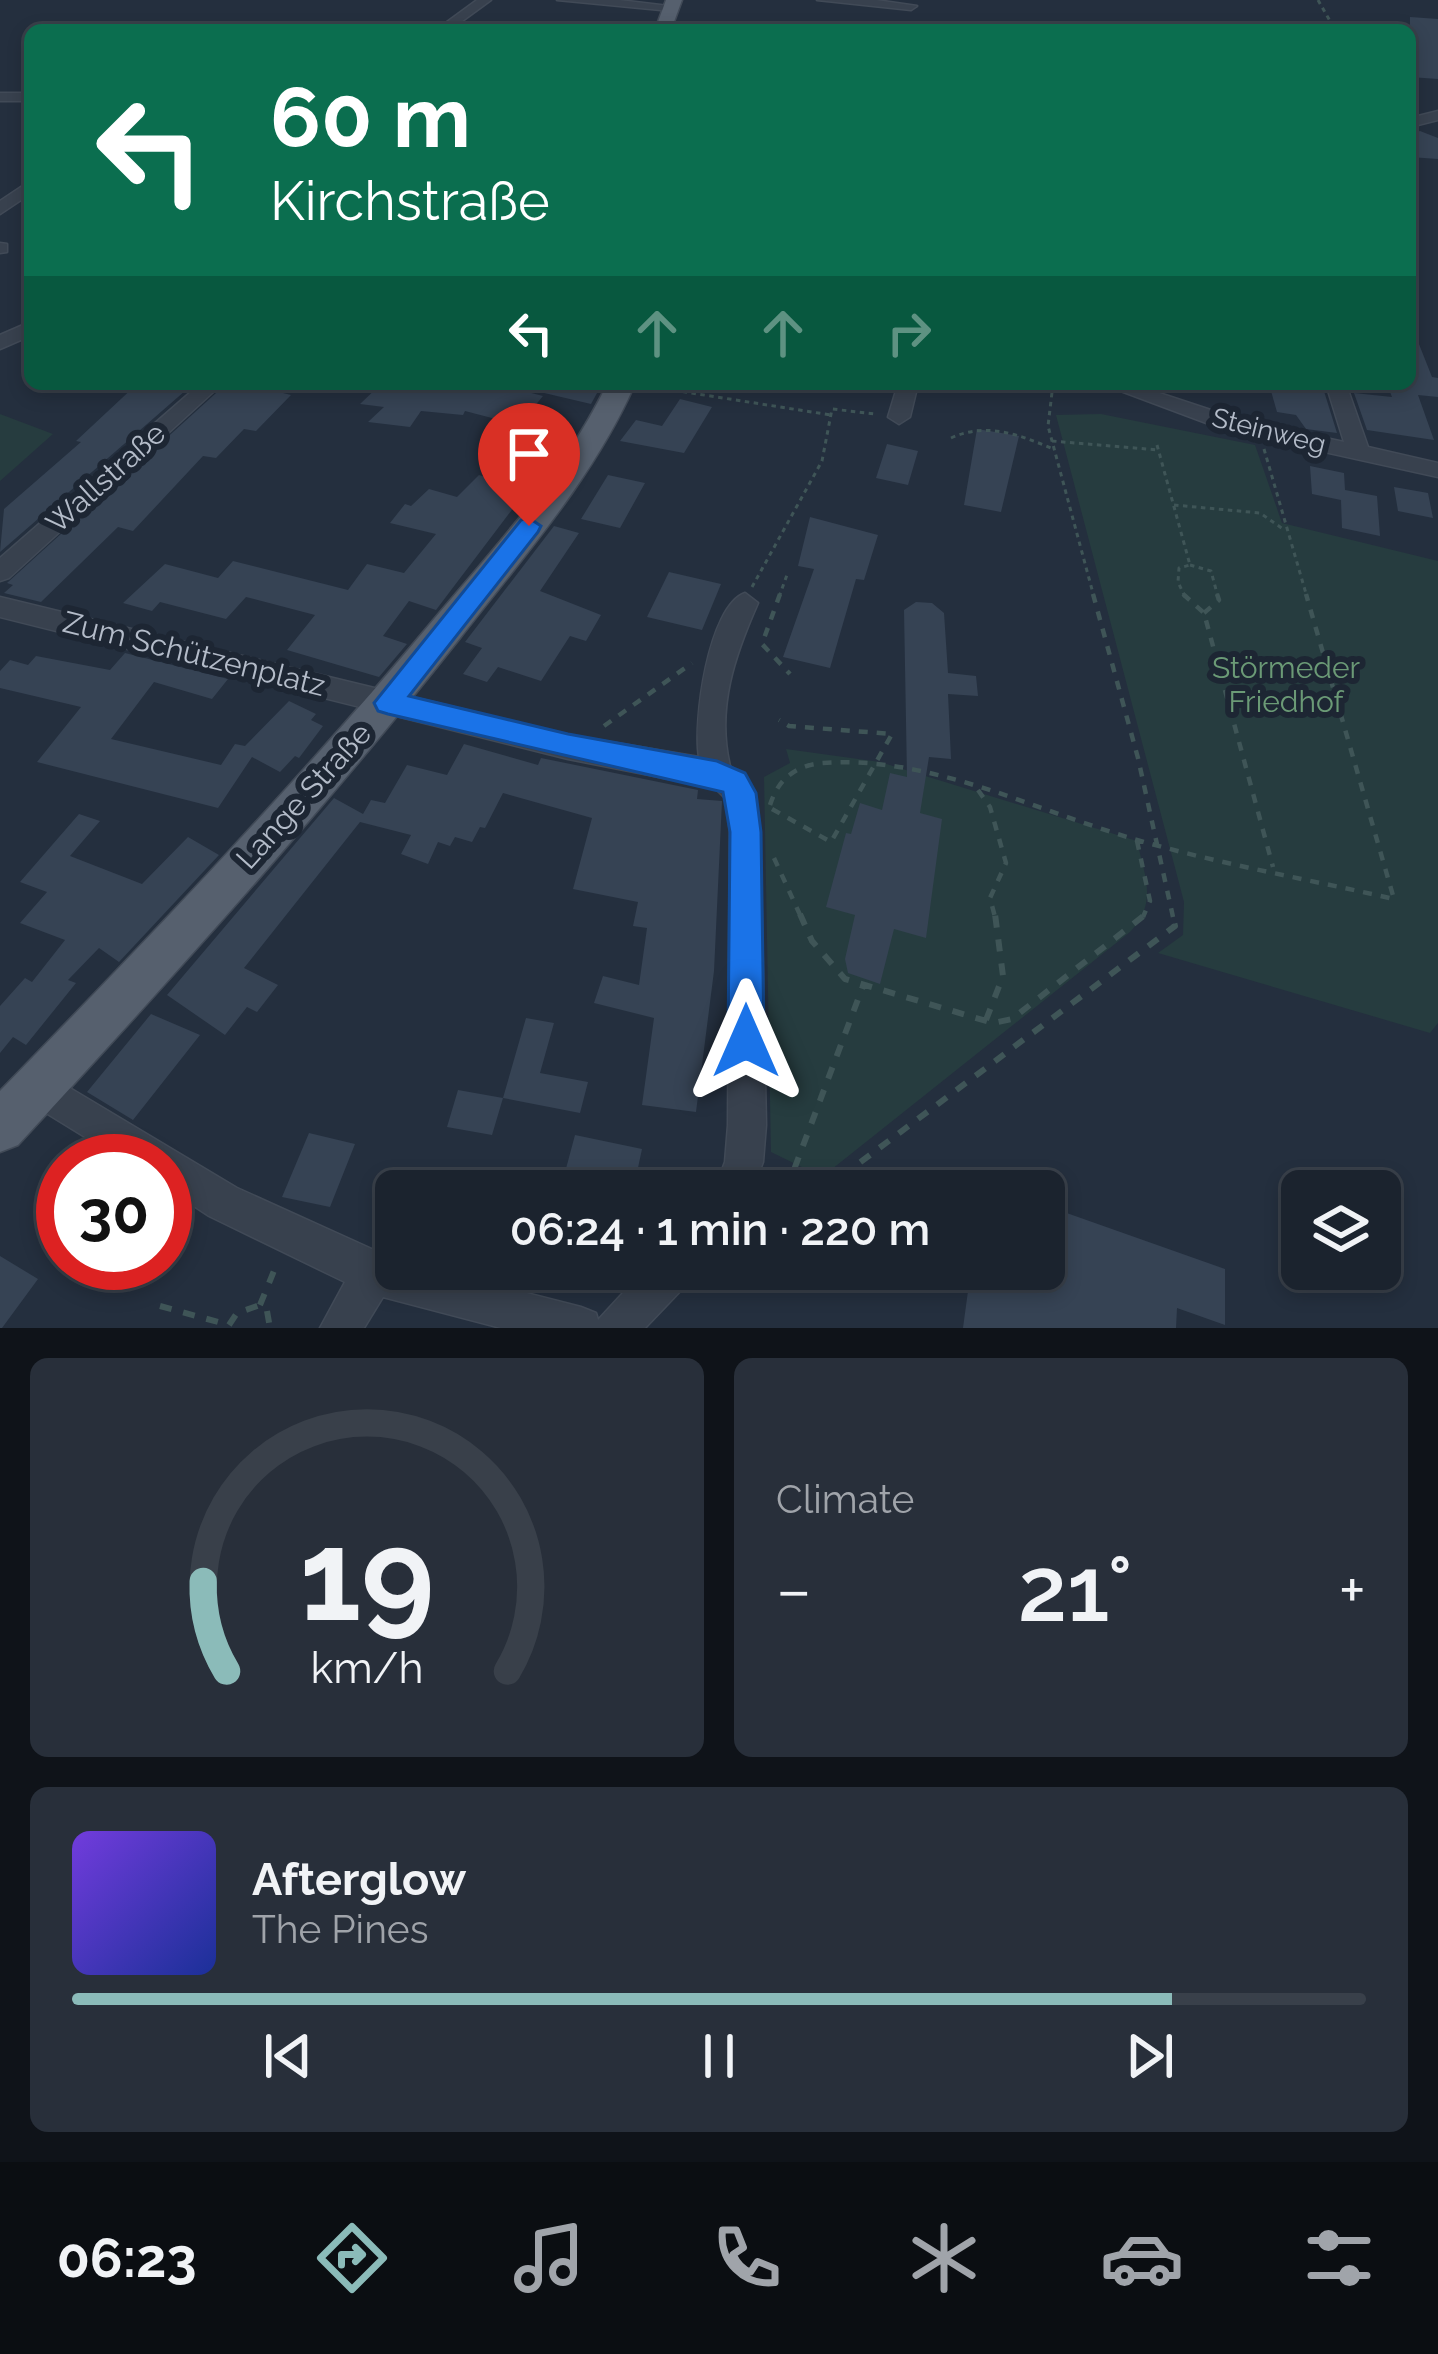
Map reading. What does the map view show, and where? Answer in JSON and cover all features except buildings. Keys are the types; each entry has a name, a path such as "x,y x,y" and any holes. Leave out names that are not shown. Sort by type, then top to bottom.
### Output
{"main road":[{"name":"Lange Straße","path":"0,1127 388,703 529,526 584,449 618,390"}],"street":[{"path":"451,24 485,0"},
{"path":"563,0 672,3"},
{"path":"824,0 911,7"},
{"path":"0,209 24,191"},
{"name":"Wallstraße","path":"0,572 205,390"},
{"path":"899,417 906,390"},
{"name":"Steinweg","path":"1131,390 1262,432 1438,470"},
{"name":"Steinweg","path":"1338,390 1359,453"},
{"path":"741,1170 747,1125 756,806 734,782 717,773 711,710 730,635 752,594"},
{"name":"Zum Schützenplatz","path":"0,608 568,746 717,773"},
{"path":"38,1087 115,1134"},
{"path":"192,1182 223,1202 373,1274 580,1328"},
{"path":"341,1328 373,1274"},
{"path":"616,1328 653,1290"}],"path":[{"path":"1318,0 1330,21"},
{"path":"672,390 831,416"},
{"path":"850,1170 1175,926 1159,844 1052,445 1048,426 1052,390"},
{"path":"752,594 822,461 832,409 899,417"},
{"path":"951,437 975,427 1052,445 1158,447 1190,565"},
{"path":"756,806 781,777 798,768 824,762 876,765 978,790 1137,841 1394,899 1284,529 1287,518 1262,445 1262,432"},
{"path":"1174,506 1260,513 1284,529"},
{"path":"1204,613 1219,600 1210,572 1190,565 1179,568 1183,598 1204,613 1274,870"},
{"path":"788,574 762,644 790,674"},
{"path":"568,746 604,727 730,635"},
{"path":"756,806 831,842 851,799 892,734 789,726 779,720"},
{"path":"978,790 990,808 1006,863 990,898 1001,934 1004,974 998,1004 985,1022"},
{"path":"756,806 770,828"},
{"path":"769,848 812,941 845,979 985,1022 1012,1019 1146,915 1150,901 1137,841"},
{"path":"794,1170 862,986"},
{"path":"160,1306 229,1327 237,1313 260,1305 293,1235"},
{"path":"260,1305 267,1311 270,1328"}],"green space":[{"path":"0,414 53,434 0,481"},
{"name":"Störmeder Friedhof","path":"1101,414 1255,445 1282,523 1438,561 1438,1023 1430,1033 1158,953 1183,935 1184,902 1056,415"},
{"path":"786,749 880,762 1137,841 1146,878 1144,911 1130,932 831,1170 808,1170 771,1152 764,777 790,763"}],"route":[{"path":"529,526 388,703 568,746 717,773 734,782 741,793 745,832 746,1041"}]}
